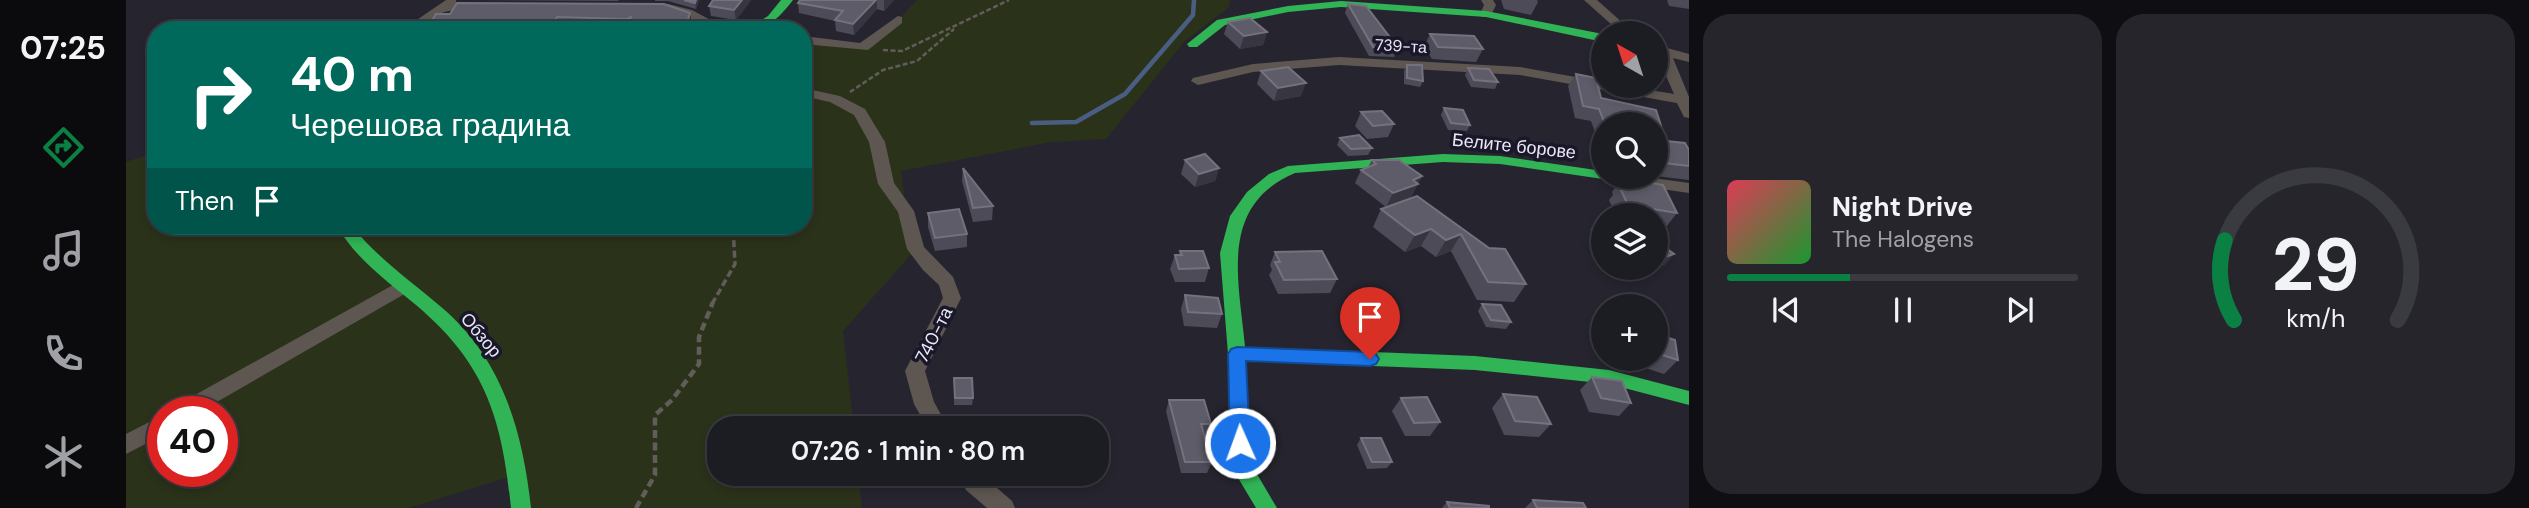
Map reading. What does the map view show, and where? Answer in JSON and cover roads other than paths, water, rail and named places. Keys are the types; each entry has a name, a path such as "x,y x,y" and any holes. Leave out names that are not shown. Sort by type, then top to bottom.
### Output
{"street":[{"path":"767,21 787,0"},
{"path":"1590,0 1614,21"},
{"path":"422,21 449,3 485,7"},
{"path":"1193,44 1221,22 1288,9 1341,4 1486,7 1591,35"},
{"path":"653,8 688,12 706,21"},
{"path":"812,41 863,47 898,20"},
{"path":"1668,53 1689,58"},
{"name":"739-та","path":"1198,82 1265,66 1339,61 1520,71 1591,84"},
{"path":"1668,69 1689,114"},
{"name":"740-та","path":"812,94 860,112 877,142 886,184 906,211 916,249 929,266 947,282 952,298 915,371 924,404 931,416"},
{"name":"739-та","path":"1668,98 1682,100"},
{"name":"Белите борове","path":"1267,508 1241,466 1237,354 1228,253 1238,216 1252,195 1275,177 1293,169 1443,158 1500,160 1591,173"},
{"path":"1668,185 1689,188"},
{"name":"Обзор","path":"353,235 402,287 457,332 492,379 519,473 521,508"},
{"path":"210,396 402,287"},
{"path":"1237,354 1475,363 1609,377 1689,398"},
{"path":"126,445 147,433"},
{"path":"978,486 1004,508"}],"waterway":[{"path":"1032,123 1076,122 1125,94 1193,15 1194,0"}]}
